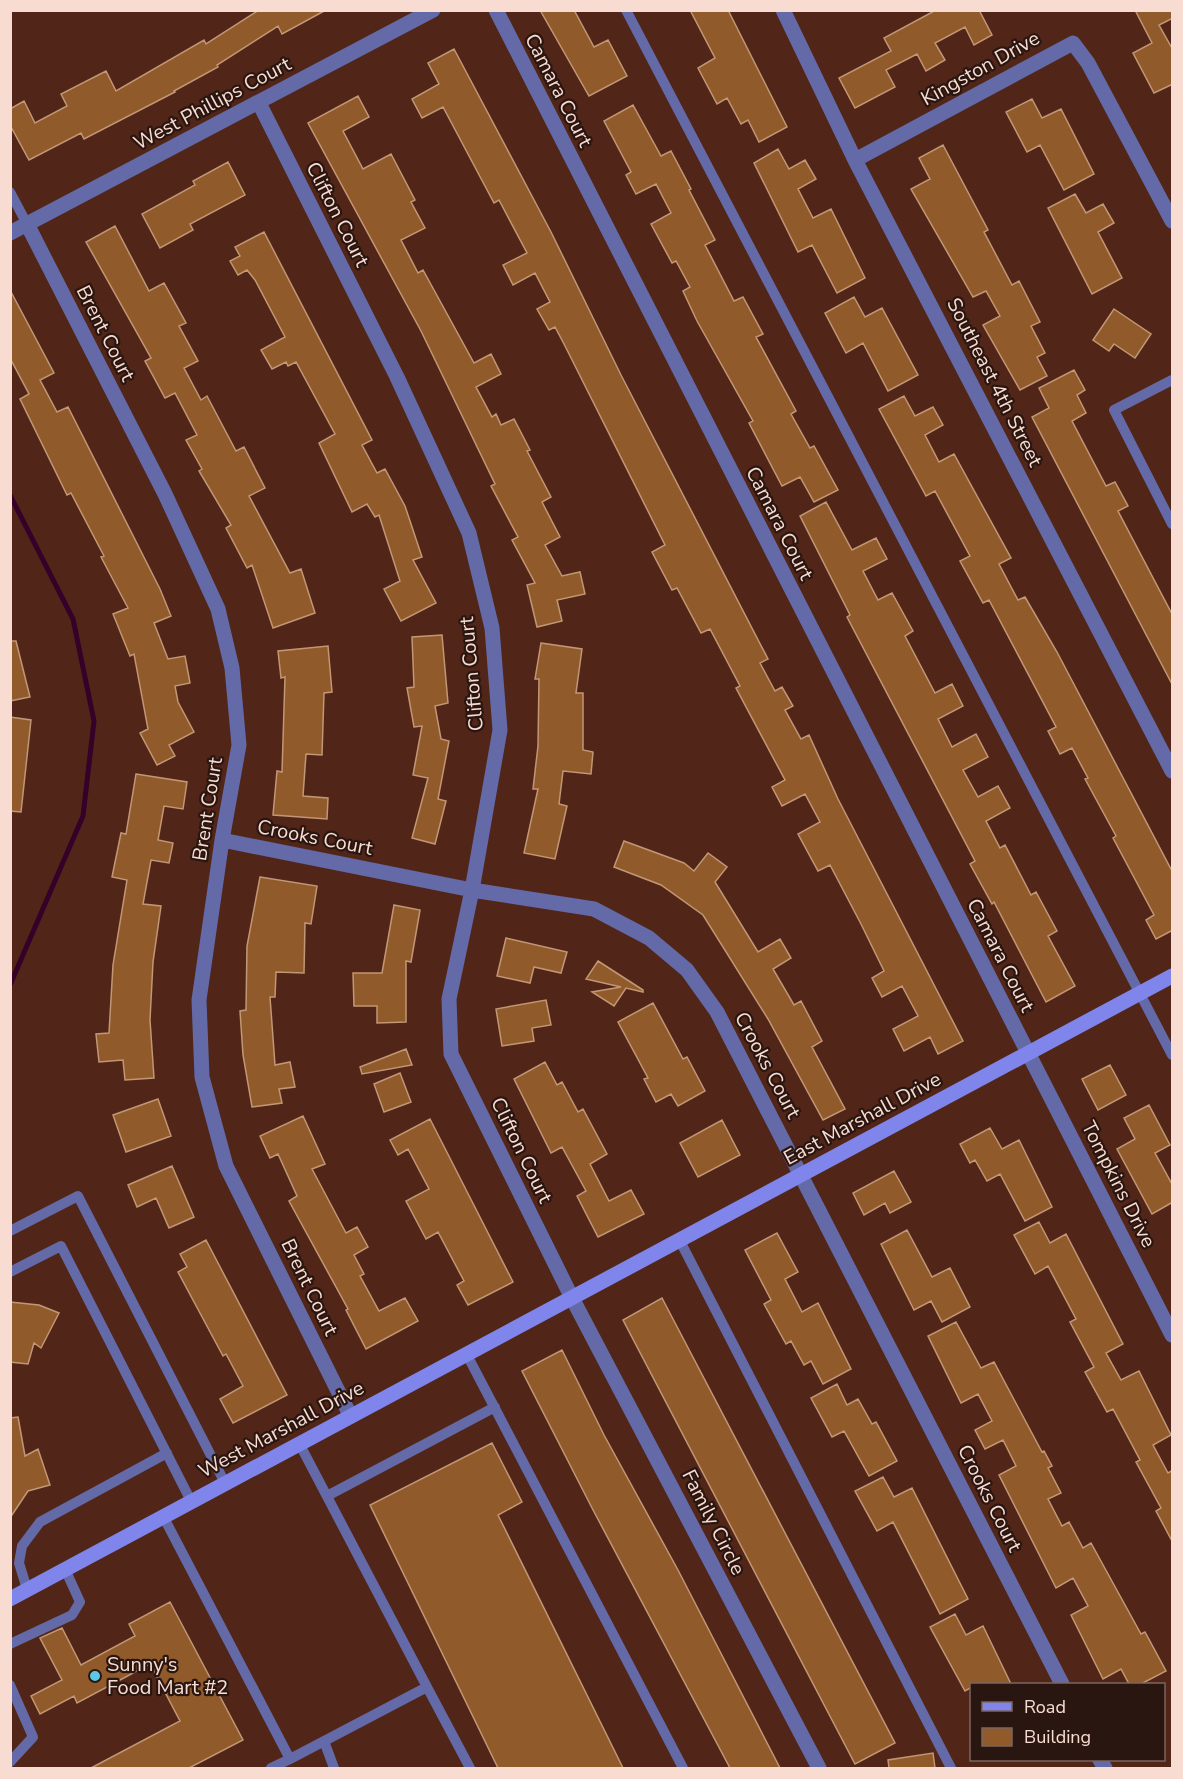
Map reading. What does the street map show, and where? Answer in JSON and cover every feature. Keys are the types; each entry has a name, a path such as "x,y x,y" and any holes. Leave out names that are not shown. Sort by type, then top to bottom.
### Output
{"main road":[{"name":"East Marshall Drive","path":"572,1296 1173,976"},
{"name":"West Marshall Drive","path":"10,1599 572,1296"}],"street":[{"name":"West Phillips Court","path":"10,232 433,10"},
{"name":"Camara Court","path":"496,10 1028,1053"},
{"name":"Southeast 4th Street","path":"783,10 855,160 1173,771"},
{"name":"Kingston Drive","path":"855,160 1073,43 1088,63 1173,220"},
{"name":"Clifton Court","path":"259,103 397,377 468,533 492,628 500,730 472,890 449,999 452,1054 572,1296"},
{"name":"Brent Court","path":"27,224 165,494 218,609 232,668 239,745 222,840 199,1000 202,1077 226,1166 350,1416"},
{"name":"Crooks Court","path":"222,840 472,890 594,909 649,938 687,970 717,1012 1061,1683"},
{"name":"Tompkins Drive","path":"1028,1053 1173,1335"},
{"name":"Family Circle","path":"572,1296 819,1768"}],"lane":[{"path":"626,10 1173,1055"},
{"path":"10,192 27,224"},
{"path":"1173,380 1114,410 1173,524"},
{"path":"10,1231 78,1196 225,1483"},
{"path":"679,1239 951,1768"},
{"path":"10,1272 61,1246 191,1501"},
{"path":"466,1353 683,1768"},
{"path":"327,1496 495,1407"},
{"path":"299,1443 470,1768"},
{"path":"27,1589 19,1563 22,1546 40,1522 167,1454"},
{"path":"163,1516 290,1759"},
{"path":"10,1644 72,1615 80,1602 65,1569"},
{"path":"10,1685 33,1737 10,1762"},
{"path":"271,1768 428,1687"},
{"path":"324,1741 334,1768"}],"building":[{"path":"259,10 326,10 282,34 278,26 217,65 218,67 175,92 84,139 81,133 29,160 10,125 10,109 24,101 35,123 67,106 61,94 106,71 116,91 204,40 206,44"},
{"path":"540,10 574,10 594,47 608,40 627,76 589,96"},
{"path":"690,10 728,10 787,127 759,142 748,120 741,124 727,98 717,104 698,68 715,58"},
{"path":"936,10 979,10 992,35 974,45 965,27 935,43 945,60 926,71 917,54 886,70 895,87 855,108 839,78 891,51 884,38"},
{"path":"1135,10 1173,10 1173,18 1159,25 1173,50 1173,84 1154,93 1133,53 1152,43"},
{"path":"454,49 551,232 621,375 768,659 760,663 775,691 782,687 793,706 785,710 801,739 809,735 838,799 963,1041 938,1054 930,1037 904,1051 893,1029 918,1016 902,986 882,997 872,978 884,971 861,924 830,865 818,871 798,834 820,822 805,794 782,806 772,787 785,780 736,688 740,686 710,629 701,633 677,588 672,590 652,552 665,545 555,327 549,330 537,309 550,302 535,273 513,285 503,265 527,253 499,200 494,203 443,107 422,118 412,99 439,84 428,63"},
{"path":"358,96 369,117 343,131 363,169 391,154 415,200 411,202 425,228 401,240 418,273 423,270 474,363 491,354 501,374 476,387 492,417 496,414 501,425 514,419 530,450 527,451 551,497 542,502 560,537 545,545 562,576 580,572 585,594 557,600 562,621 537,627 527,585 535,583 512,540 518,537 491,486 495,484 421,331 308,123"},
{"path":"1032,99 1042,118 1061,109 1094,174 1064,190 1040,145 1027,152 1006,112"},
{"path":"633,105 661,156 671,151 715,240 705,245 734,301 743,297 763,334 756,337 796,411 791,414 810,448 814,446 838,490 814,502 800,477 782,486 749,423 753,421 697,321 683,291 690,287 676,261 672,263 651,224 671,213 656,184 636,194 626,175 631,172 604,121"},
{"path":"943,145 988,230 984,232 1012,285 1019,281 1040,322 1031,326 1045,353 1037,357 1047,376 1020,390 983,325 1000,316 986,291 973,297 911,189 930,179 919,158"},
{"path":"778,149 789,169 805,160 816,179 798,189 813,218 831,209 865,278 837,293 812,245 798,252 754,163"},
{"path":"228,162 245,195 190,224 193,230 160,248 142,214 195,185 193,181"},
{"path":"1075,194 1086,213 1103,204 1114,223 1098,232 1122,278 1092,294 1048,208"},
{"path":"115,226 149,291 164,283 186,323 179,326 198,361 184,368 201,400 207,396 236,451 244,447 265,488 249,496 290,573 301,569 315,613 273,628 252,565 247,568 226,528 231,525 199,471 202,469 186,440 197,435 175,393 165,398 145,361 151,358 86,242"},
{"path":"264,232 372,440 362,445 377,473 385,469 405,506 422,557 413,560 436,603 401,621 384,589 400,581 379,515 375,517 367,504 352,512 319,443 335,434 296,362 288,366 286,362 272,369 261,350 285,337 255,280 247,270 238,275 230,261 240,256 235,247"},
{"path":"10,290 54,373 40,380 57,412 68,407 160,589 171,616 154,623 168,659 185,656 190,683 175,686 178,702 194,732 169,745 175,756 157,765 140,733 148,729 134,654 130,656 113,614 128,608 101,557 104,556 71,493 67,495 20,399 29,394 10,358"},
{"path":"854,297 865,317 882,308 918,375 888,391 863,343 846,353 825,313"},
{"path":"1114,309 1151,334 1135,358 1114,344 1109,351 1093,340"},
{"path":"1074,370 1085,390 1077,395 1086,413 1072,421 1106,486 1115,482 1128,506 1118,511 1173,616 1173,686 1032,417 1049,408 1039,388"},
{"path":"904,396 915,416 933,407 943,425 925,435 939,462 954,454 1011,558 999,564 1018,600 1025,597 1057,652 1173,873 1173,930 1156,939 1146,920 1154,915 1113,838 1116,836 1085,779 1088,778 1072,748 1060,754 1048,731 1056,727 989,600 983,603 960,561 970,556 935,491 926,496 879,409"},
{"path":"826,502 852,550 876,538 887,559 863,571 878,600 892,593 913,631 905,636 935,693 952,684 963,706 938,719 952,747 976,734 988,757 963,770 978,797 998,786 1010,808 986,821 1000,848 1005,845 1031,895 1036,892 1057,931 1048,936 1075,986 1046,1002 994,902 992,904 970,864 975,861 847,617 850,615 800,516"},
{"path":"442,635 448,703 435,706 441,739 449,741 438,799 446,801 435,844 412,838 428,778 413,775 422,726 414,727 407,688 414,687 412,637"},
{"path":"10,641 16,641 30,697 10,701"},
{"path":"541,643 582,649 576,693 583,693 583,750 593,752 591,774 563,771 559,804 567,806 555,859 524,853 538,789 533,789 538,746 539,679 535,679"},
{"path":"328,646 332,692 324,693 322,755 306,754 303,796 328,798 327,819 273,815 277,771 282,772 285,677 281,678 278,651"},
{"path":"10,717 31,720 21,812 10,811"},
{"path":"136,774 187,782 183,809 164,806 158,840 173,843 169,863 151,860 143,904 161,906 153,962 150,1020 154,1078 125,1080 123,1060 99,1062 96,1034 109,1033 113,965 127,880 112,877 121,833 126,834"},
{"path":"624,841 684,863 694,871 708,853 727,867 715,882 758,952 780,939 791,958 773,969 794,1005 801,1001 822,1041 812,1047 845,1109 823,1120 768,1019 703,915 661,885 614,867"},
{"path":"260,877 317,886 311,924 305,923 304,973 276,972 275,997 270,997 275,1065 290,1062 295,1087 279,1089 282,1103 252,1107 243,1055 240,1011 246,1010 247,946"},
{"path":"394,905 420,910 411,962 406,961 406,1022 377,1023 377,1006 354,1006 353,973 382,973"},
{"path":"506,938 567,952 561,973 534,967 530,983 497,976"},
{"path":"598,961 643,992 626,988 614,1006 592,992 621,987 586,979"},
{"path":"546,1000 551,1025 532,1028 534,1041 502,1046 496,1009"},
{"path":"653,1003 683,1059 687,1057 705,1091 678,1106 671,1094 656,1102 644,1079 648,1078 618,1022"},
{"path":"406,1049 412,1065 362,1074 360,1067"},
{"path":"545,1062 557,1085 562,1082 578,1112 583,1109 607,1154 590,1164 609,1201 631,1190 644,1214 598,1237 577,1196 586,1191 562,1147 551,1153 514,1079"},
{"path":"1110,1065 1126,1095 1098,1110 1082,1079"},
{"path":"400,1073 411,1102 384,1112 374,1084"},
{"path":"158,1099 171,1136 126,1152 113,1115"},
{"path":"1149,1105 1170,1145 1155,1153 1173,1186 1173,1202 1152,1214 1117,1149 1135,1139 1124,1118"},
{"path":"303,1116 325,1164 312,1169 346,1233 357,1227 368,1247 354,1255 364,1274 360,1276 379,1311 405,1298 418,1321 366,1349 346,1310 348,1309 289,1201 297,1196 278,1154 270,1158 260,1136"},
{"path":"430,1119 513,1282 468,1305 457,1285 464,1281 438,1232 426,1239 406,1201 429,1189 408,1149 398,1155 390,1140"},
{"path":"722,1120 740,1155 698,1177 680,1143"},
{"path":"990,1128 1002,1149 1019,1140 1052,1207 1025,1221 1000,1174 987,1181 975,1160 970,1163 960,1144"},
{"path":"172,1166 194,1217 169,1228 156,1198 137,1207 128,1185"},
{"path":"894,1171 911,1202 890,1213 885,1203 864,1215 853,1193"},
{"path":"1039,1222 1050,1243 1066,1234 1123,1344 1106,1353 1121,1380 1139,1371 1171,1435 1153,1445 1168,1473 1173,1470 1173,1543 1156,1511 1161,1508 1136,1462 1140,1460 1113,1409 1107,1412 1085,1372 1094,1367 1070,1322 1076,1319 1048,1266 1035,1274 1014,1235"},
{"path":"907,1230 932,1277 950,1268 970,1307 942,1322 931,1301 914,1310 881,1244"},
{"path":"777,1233 798,1272 785,1279 802,1312 818,1303 851,1369 823,1384 811,1361 804,1365 791,1341 786,1344 764,1304 771,1300 745,1250"},
{"path":"206,1240 287,1395 233,1423 220,1399 243,1386 226,1354 223,1356 178,1272 187,1267 180,1254"},
{"path":"662,1298 895,1743 855,1764 623,1320"},
{"path":"10,1302 39,1305 59,1313 41,1348 34,1343 28,1364 10,1362"},
{"path":"956,1322 981,1368 994,1362 1042,1452 1044,1451 1052,1466 1048,1468 1061,1493 1048,1499 1062,1526 1069,1522 1083,1548 1091,1543 1141,1634 1145,1632 1166,1671 1143,1683 1128,1683 1121,1669 1103,1679 1071,1615 1088,1606 1073,1578 1056,1588 999,1475 1016,1466 1003,1440 985,1449 975,1430 992,1421 978,1394 961,1403 928,1336"},
{"path":"562,1350 604,1435 678,1570 780,1768 730,1768 592,1508 522,1371"},
{"path":"837,1384 847,1405 858,1399 872,1424 876,1422 897,1461 869,1476 844,1431 832,1437 811,1398"},
{"path":"18,1417 25,1456 38,1449 50,1485 28,1491 10,1518 10,1418"},
{"path":"492,1443 522,1502 498,1515 623,1768 498,1768 370,1505"},
{"path":"883,1477 894,1497 912,1488 968,1599 940,1614 893,1522 877,1531 855,1491"},
{"path":"170,1602 243,1740 189,1768 91,1768 180,1721 150,1664 77,1703 74,1696 40,1714 31,1696 62,1680 40,1638 62,1628 81,1665 135,1636 129,1624"},
{"path":"955,1614 966,1635 983,1626 1011,1683 970,1683 970,1688 965,1691 930,1627"},
{"path":"933,1753 935,1768 889,1768 888,1760"}],"waterway":[{"path":"10,495 73,619 94,721 83,816 10,985"}],"place":[{"name":"Sunny's Food Mart #2","path":"95,1676"}]}
